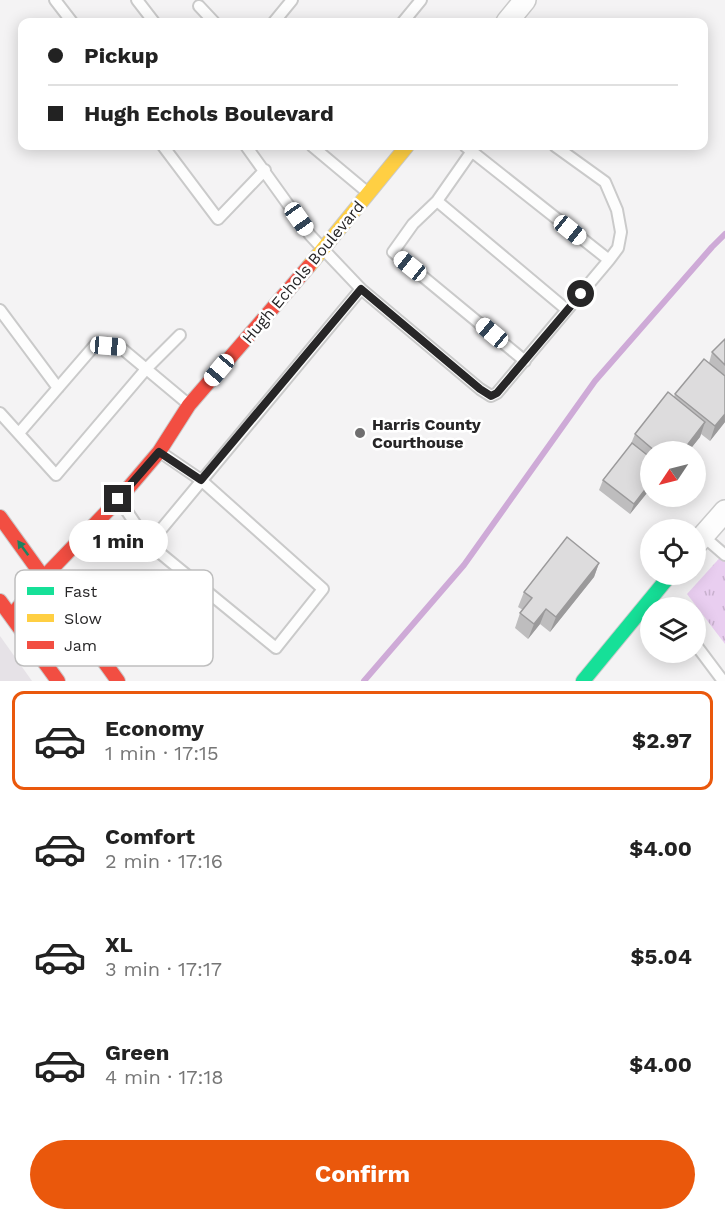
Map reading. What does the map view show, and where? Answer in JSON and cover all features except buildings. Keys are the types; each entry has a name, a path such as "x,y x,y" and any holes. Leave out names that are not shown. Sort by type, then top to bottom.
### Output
{"street":[{"path":"510,18 525,0"},
{"name":"Hugh Echols Boulevard","path":"51,570 159,452 189,405 323,249 404,150"},
{"path":"706,532 725,511"},
{"path":"0,517 39,570"},
{"path":"583,681 659,596 665,585"},
{"path":"0,601 15,622"},
{"name":"Hugh Echols Boulevard","path":"11,616 15,611"},
{"path":"47,666 58,681"},
{"path":"107,666 118,681"}],"lane":[{"path":"55,0 69,18"},
{"path":"136,0 150,18"},
{"path":"277,18 292,0"},
{"path":"406,18 421,0"},
{"path":"199,2 211,18"},
{"path":"166,150 218,219 265,170"},
{"path":"249,150 310,235 361,289 491,396 497,393 525,361 618,248 621,232 617,210 605,182 561,150"},
{"path":"317,150 369,193"},
{"path":"467,150 437,201 413,224 393,252 525,361"},
{"path":"470,150 609,261"},
{"path":"437,201 567,310"},
{"path":"149,544 361,289"},
{"path":"0,310 58,388"},
{"path":"0,413 56,475 147,368 180,334"},
{"path":"19,433 96,345 120,347 189,405"},
{"path":"159,452 201,480 324,589 276,648 213,596"},
{"path":"118,499 149,544 181,570"},
{"path":"706,544 725,555"},
{"path":"706,658 723,681"}],"shaded area":[{"path":"0,636 15,657 15,666 21,666 32,681 0,681"}],"green space":[{"path":"725,552 725,644 706,619 706,597 689,597 687,594 695,585 706,585 706,573"}],"waterway":[{"path":"364,681 464,565 595,381 725,234"}],"traffic: fast":[{"path":"583,681 662,585"}],"traffic: slow":[{"path":"309,266 404,150"}],"traffic: jam":[{"path":"51,570 119,499 159,452 189,405 309,266"},
{"path":"0,517 38,570"},
{"path":"0,601 15,622"},
{"path":"11,616 15,611"},
{"path":"47,666 58,681"},
{"path":"107,666 118,681"}],"place":[{"name":"Harris County Courthouse","path":"360,433"}],"route":[{"path":"118,499 159,452 201,480 361,289 491,396 497,393 581,294"}]}
